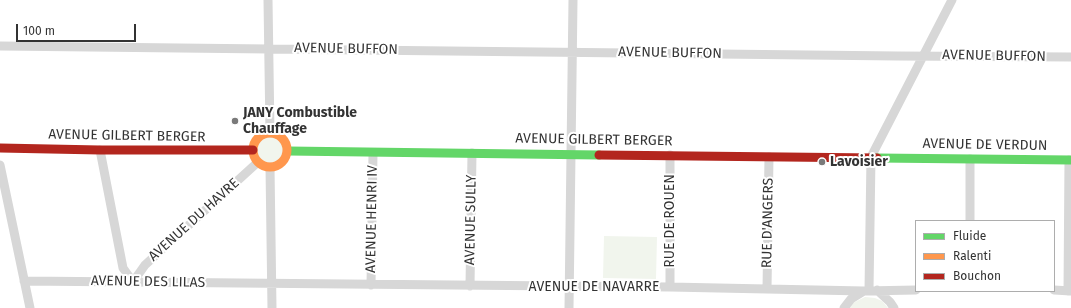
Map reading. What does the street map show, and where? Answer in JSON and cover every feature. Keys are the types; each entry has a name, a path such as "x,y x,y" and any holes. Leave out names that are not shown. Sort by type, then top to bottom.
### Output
{"street":[{"path":"268,0 270,133"},
{"path":"569,308 573,0"},
{"path":"870,291 871,157 952,0"},
{"name":"AVENUE BUFFON","path":"0,46 1071,57"},
{"path":"270,133 276,134 285,140 288,151 284,161 275,167 262,165 258,162 253,150 255,142 258,138 262,135 270,133"},
{"name":"AVENUE GILBERT BERGER","path":"0,148 100,150 253,150"},
{"path":"100,150 122,268 133,282"},
{"name":"AVENUE GILBERT BERGER","path":"288,151 769,157 899,157"},
{"name":"AVENUE HENRI IV","path":"371,285 373,153"},
{"name":"AVENUE SULLY","path":"470,286 472,153"},
{"name":"RUE DE ROUEN","path":"670,155 670,287"},
{"name":"RUE D'ANGERS","path":"767,289 769,157"},
{"name":"AVENUE DE VERDUN","path":"899,157 1070,160"},
{"path":"970,159 970,220"},
{"path":"1055,290 1069,291 1070,160"},
{"name":"AVENUE DU HAVRE","path":"133,282 145,265 258,162"},
{"path":"0,165 30,308"},
{"path":"270,167 272,308"},
{"name":"AVENUE DES LILAS","path":"24,281 272,284"},
{"name":"AVENUE DE NAVARRE","path":"272,284 670,287 870,291 915,290"},
{"path":"844,308 851,299 870,291"},
{"path":"870,291 890,302 894,308"}],"shaded area":[{"path":"270,136 280,140 284,150 280,160 270,164 260,160 256,150 260,140"},
{"path":"604,236 657,237 656,279 603,278"},
{"path":"865,297 875,298 882,301 888,308 849,308 851,304"}],"traffic: fast":[{"path":"288,151 599,155"},
{"path":"877,158 1071,160"}],"traffic: slow":[{"path":"267,133 273,133 277,134 284,140 287,150 286,157 280,164 273,167 267,167 263,166 256,160 253,153 253,147 254,143 260,136 267,133"}],"traffic: jam":[{"path":"0,148 100,150 253,150"},
{"path":"599,155 877,158"}],"place":[{"name":"JANY Combustible Chauffage","path":"235,121"},
{"name":"Lavoisier","path":"822,162"}]}
